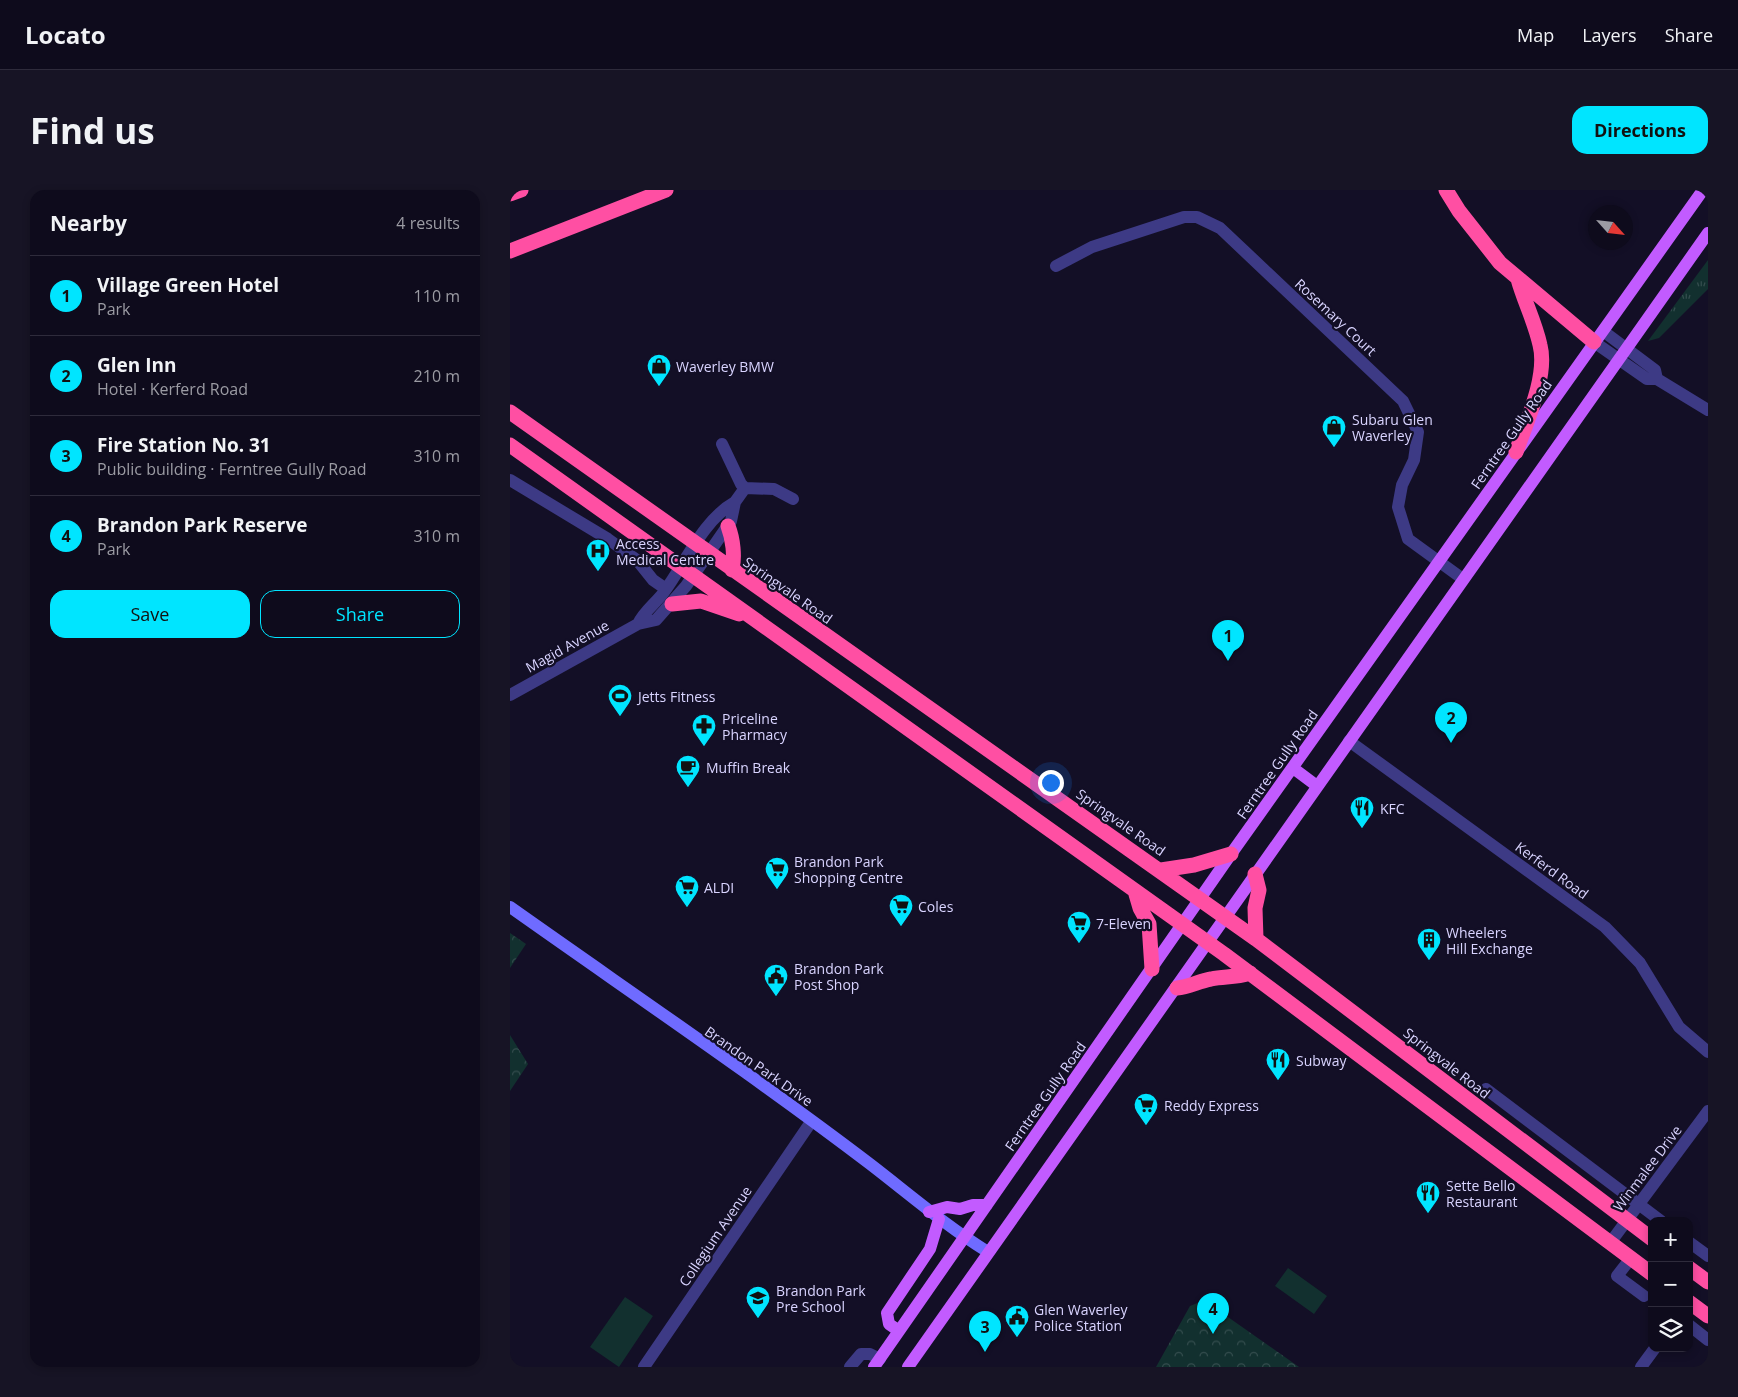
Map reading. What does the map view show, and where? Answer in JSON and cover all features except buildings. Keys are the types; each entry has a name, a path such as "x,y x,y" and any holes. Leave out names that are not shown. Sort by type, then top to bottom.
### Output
{"highway":[{"path":"510,194 521,190"},
{"path":"510,251 666,190"},
{"path":"1446,190 1459,211 1500,263 1518,279 1598,336"},
{"path":"1516,452 1538,386 1541,353 1541,346 1518,279"},
{"name":"Springvale Road","path":"510,412 916,700 1161,870 1256,939 1648,1236"},
{"path":"510,445 1250,973 1648,1271"},
{"path":"728,526 732,536 734,560 732,570"},
{"path":"672,604 704,602 757,621"},
{"path":"902,723 916,700"},
{"path":"1161,870 1194,865 1232,854"},
{"path":"1255,874 1259,890 1255,908 1256,939"},
{"path":"1135,891 1140,908 1149,924 1152,969"},
{"path":"1177,988 1190,987 1207,979 1232,979 1250,973"},
{"path":"1693,1271 1708,1282"},
{"path":"1693,1305 1708,1316"}],"main road":[{"name":"Ferntree Gully Road","path":"877,1363 1232,854 1703,190"},
{"path":"908,1367 1708,233"},
{"path":"1293,768 1318,786"},
{"path":"899,1331 889,1324 887,1313 924,1259 933,1241 934,1215 947,1207 960,1209 973,1205 987,1205"}],"street":[{"name":"Rosemary Court","path":"1056,266 1092,247 1184,217 1197,217 1220,228 1403,401 1418,432 1414,460 1402,485 1398,507 1408,539 1438,563 1463,579"},
{"path":"1598,336 1623,354 1647,379 1657,379 1708,410"},
{"path":"722,444 741,484 745,488 774,488 793,499"},
{"path":"510,480 608,539 641,564 653,580 666,589"},
{"path":"735,502 745,488"},
{"name":"Magid Avenue","path":"638,624 642,614 666,589 724,508 735,502"},
{"name":"Magid Avenue","path":"510,695 638,624 656,620 672,604 728,526 735,502"},
{"path":"608,539 620,523"},
{"name":"Kerferd Road","path":"1349,740 1605,927 1640,963 1679,1027 1708,1052"},
{"name":"Brandon Park Drive","path":"510,907 870,1164 964,1238 988,1252"},
{"name":"Springvale Road","path":"1486,1088 1656,1217"},
{"name":"Winmalee Drive","path":"1610,1243 1708,1112"},
{"name":"Collegium Avenue","path":"644,1367 812,1122"},
{"path":"1693,1245 1708,1256"},
{"path":"1631,1258 1617,1276 1644,1296"},
{"path":"1693,1328 1708,1340"},
{"path":"1641,1367 1652,1352"},
{"name":"Ferntree Gully Road","path":"850,1367 861,1354 870,1354 877,1363"}],"green space":[{"path":"1708,260 1708,289 1659,338 1648,341"},
{"path":"510,933 526,944 510,968"},
{"path":"510,1035 528,1064 510,1091"},
{"path":"1288,1268 1327,1296 1314,1314 1275,1286"},
{"path":"625,1297 653,1316 619,1367 590,1347"},
{"path":"1200,1302 1208,1303 1299,1367 1156,1367 1190,1306"}],"place":[{"name":"Waverley BMW","path":"659,387"},
{"name":"Subaru Glen Waverley","path":"1334,448"},
{"name":"Access Medical Centre","path":"598,572"},
{"name":"Village Green Hotel","path":"1228,661"},
{"name":"Jetts Fitness","path":"620,717"},
{"name":"Glen Inn","path":"1451,743"},
{"name":"Priceline Pharmacy","path":"704,747"},
{"name":"Muffin Break","path":"688,788"},
{"name":"KFC","path":"1362,829"},
{"name":"Brandon Park Shopping Centre","path":"777,890"},
{"name":"ALDI","path":"687,908"},
{"name":"Coles","path":"901,927"},
{"name":"7-Eleven","path":"1079,944"},
{"name":"Wheelers Hill Exchange","path":"1429,961"},
{"name":"Brandon Park Post Shop","path":"776,997"},
{"name":"Subway","path":"1278,1081"},
{"name":"Reddy Express","path":"1146,1126"},
{"name":"Sette Bello Restaurant","path":"1428,1214"},
{"name":"Brandon Park Pre School","path":"758,1319"},
{"name":"Brandon Park Reserve","path":"1213,1334"},
{"name":"Glen Waverley Police Station","path":"1017,1338"},
{"name":"Fire Station No. 31","path":"985,1352"}]}
